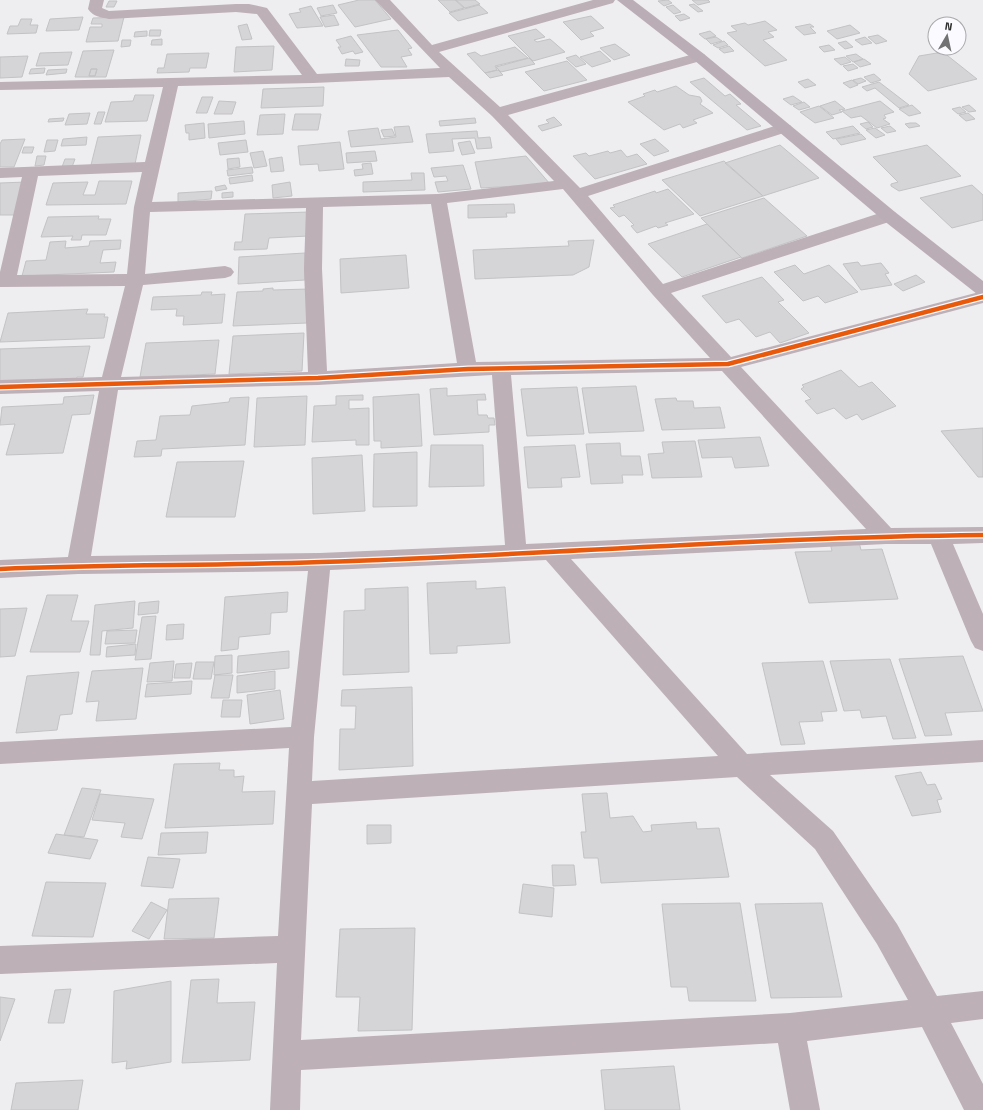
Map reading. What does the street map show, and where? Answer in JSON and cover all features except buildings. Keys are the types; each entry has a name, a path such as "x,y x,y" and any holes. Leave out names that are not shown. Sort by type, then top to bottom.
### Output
{"street":[{"path":"97,0 95,9 99,13 109,15 236,8 249,8 262,11 313,78"},
{"path":"382,0 429,50 497,113 572,189 659,291 886,536"},
{"path":"429,50 608,0"},
{"path":"624,0 699,57 889,216 983,290"},
{"path":"497,113 699,57"},
{"path":"0,86 313,78 452,72"},
{"path":"78,565 110,383 135,280 142,207 172,82"},
{"path":"142,207 438,199 572,189 784,128"},
{"path":"0,173 152,167"},
{"path":"31,172 4,281 135,280 225,272"},
{"path":"438,199 468,369"},
{"path":"315,202 313,269 318,378"},
{"path":"659,291 889,216"},
{"path":"0,387 318,378 468,369 728,364 983,297"},
{"path":"500,369 516,552"},
{"path":"0,570 78,565 320,562 886,536 983,535"},
{"path":"939,536 983,641"},
{"path":"552,552 742,766 824,840 887,934 930,1012 980,1110"},
{"path":"285,1110 286,1056 302,737 320,562"},
{"path":"0,753 302,737"},
{"path":"299,792 983,751"},
{"path":"0,960 291,949"},
{"path":"286,1056 790,1028 983,1005"},
{"path":"790,1028 805,1110"}],"cycle path":[{"path":"0,387 318,378 468,369 728,364 983,297"},
{"path":"0,569 78,565 320,562 886,536 983,535"}]}
